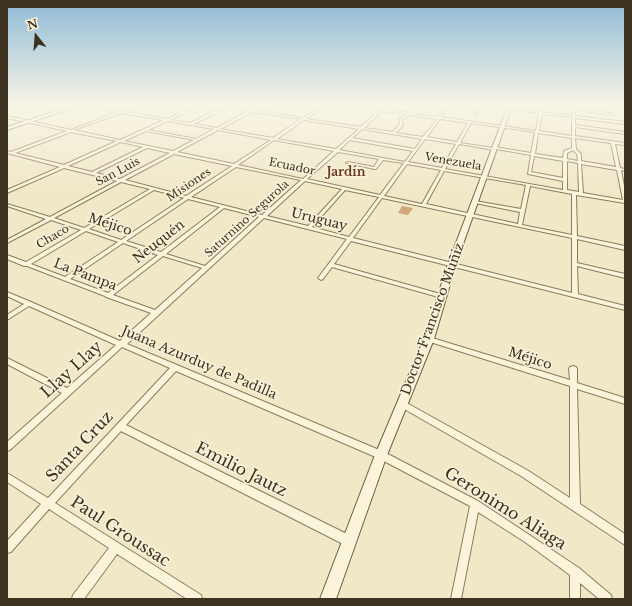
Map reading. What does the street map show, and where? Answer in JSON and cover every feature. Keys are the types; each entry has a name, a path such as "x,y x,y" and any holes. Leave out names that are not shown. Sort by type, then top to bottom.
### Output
{"main road":[{"name":"Doctor Francisco Muñiz","path":"328,599 381,455 429,339 452,264 500,134"}],"street":[{"path":"8,154 61,134"},
{"name":"Ecuador","path":"93,134 625,248"},
{"path":"7,192 135,134"},
{"path":"168,134 197,140"},
{"name":"San Luis","path":"7,242 207,134"},
{"name":"Venezuela","path":"247,134 625,202"},
{"name":"Misiones","path":"66,280 280,134"},
{"name":"Saturnino Segurola","path":"156,313 354,134"},
{"path":"402,134 625,170"},
{"path":"321,278 427,134"},
{"path":"423,205 463,134"},
{"path":"537,134 529,173 565,180"},
{"path":"554,134 625,144"},
{"path":"574,137 574,149 579,154 580,162 581,194"},
{"path":"349,139 415,150"},
{"path":"612,143 625,202"},
{"path":"92,174 147,146"},
{"path":"565,191 565,152 574,149"},
{"name":"Uruguay","path":"8,154 63,166 625,308"},
{"path":"357,154 348,163 375,168 382,158"},
{"path":"520,225 528,185"},
{"path":"309,228 345,188"},
{"name":"Chaco","path":"26,265 153,189"},
{"path":"574,193 575,295"},
{"path":"475,202 522,211"},
{"name":"Méjico","path":"7,205 206,268"},
{"name":"Neuquén","path":"108,296 223,207"},
{"name":"La Pampa","path":"7,258 156,313"},
{"path":"331,264 442,296"},
{"path":"574,264 625,276"},
{"name":"Juana Azurduy de Padilla","path":"7,294 381,455"},
{"path":"7,318 29,303"},
{"name":"Llay Llay","path":"7,446 156,313"},
{"name":"Méjico","path":"429,339 625,401"},
{"path":"7,361 68,392"},
{"name":"Santa Cruz","path":"7,548 175,367"},
{"path":"573,369 574,506"},
{"path":"402,404 524,473 625,540"},
{"name":"Emilio Jautz","path":"120,426 349,541"},
{"name":"Geronimo Aliaga","path":"381,455 475,504 575,572 607,599"},
{"name":"Paul Groussac","path":"7,477 197,599"},
{"path":"456,599 475,504"},
{"path":"77,599 116,548"},
{"path":"575,572 576,599"}],"building":[{"path":"402,206 413,208 408,215 398,213"}],"district":[{"name":"Jardín","path":"346,173"}]}
